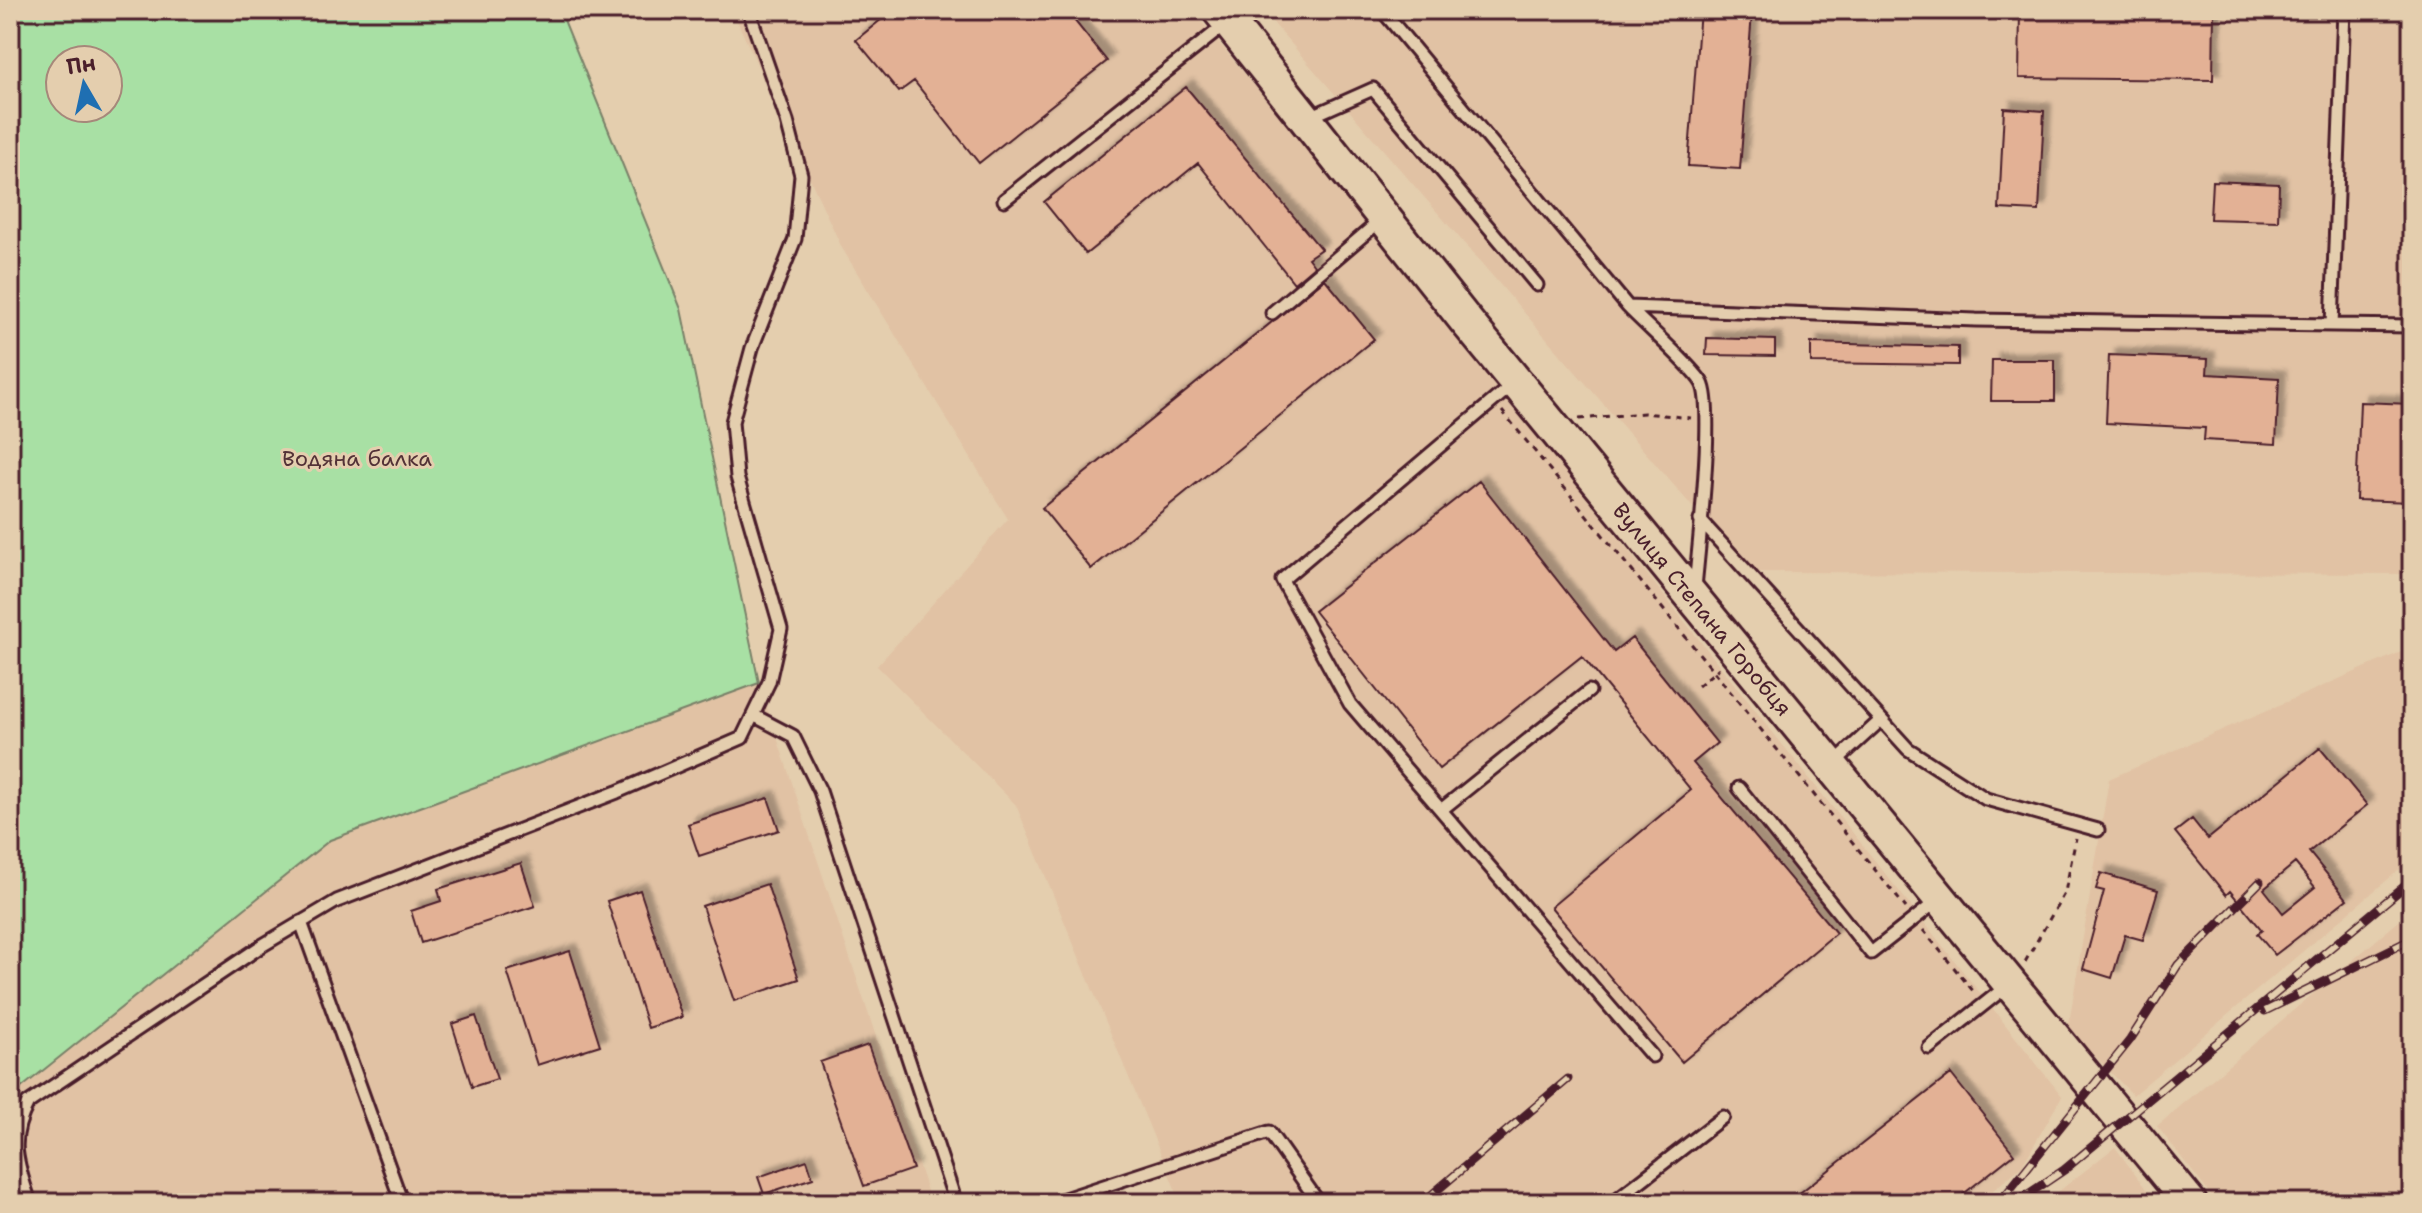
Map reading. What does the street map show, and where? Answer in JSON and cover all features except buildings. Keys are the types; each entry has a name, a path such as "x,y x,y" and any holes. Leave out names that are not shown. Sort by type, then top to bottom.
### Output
{"main road":[{"name":"Вулиця Степана Горобця","path":"1217,14 1384,218 1505,391 1695,596 2190,1203"}],"lane":[{"path":"30,1203 18,1164 16,1126 28,1103 301,922 337,901 617,792 742,738 769,682 781,629 737,477 732,422 752,348 795,239 801,175 787,121 751,17 754,10"},
{"path":"1382,10 1628,307 1702,383 1706,421 1695,596"},
{"path":"2332,325 2344,10"},
{"path":"1004,200 1217,14"},
{"path":"1305,119 1373,89 1537,285"},
{"path":"1272,313 1384,218"},
{"path":"1628,307 1976,320 2412,326"},
{"path":"1505,391 1282,580 1350,704 1652,1056"},
{"path":"1700,520 1908,749 1986,799 2098,830"},
{"path":"1441,810 1589,691"},
{"path":"753,715 793,736 820,791 956,1203"},
{"path":"1833,764 1881,720"},
{"path":"1739,788 1871,953 1942,897"},
{"path":"301,922 402,1203"},
{"path":"1929,1048 2012,982"},
{"path":"1612,1203 1723,1117"},
{"path":"1052,1203 1269,1132 1319,1203"}],"path":[{"path":"1505,391 1914,919 1984,1004"},
{"path":"1569,420 1644,413 1673,414 1706,421"},
{"path":"2012,982 2065,892 2079,825"}],"shaded area":[{"path":"732,10 1192,10 1379,237 2062,1096 2022,1166 1978,1203 1181,1203 1016,805 877,666 1008,519 842,248"},
{"path":"1262,10 2412,10 2412,574 1749,572"},
{"path":"2412,650 2412,859 2133,1095 2068,1029 2109,779 2401,652"},
{"path":"759,683 931,1203 21,1203 10,1166 10,1097 330,840"},
{"path":"2412,910 2412,1203 2217,1203 2157,1126"},
{"path":"2115,1147 2156,1203 2044,1203"}],"green space":[{"name":"Водяна балка","path":"10,10 560,10 681,309 759,683 330,840 10,1097"}],"railway":[{"path":"2015,1203 2064,1170 2412,880"},
{"path":"1999,1203 2130,1040 2178,965 2260,882"},
{"path":"2265,1011 2412,939"},
{"path":"1422,1203 1568,1079"}]}
